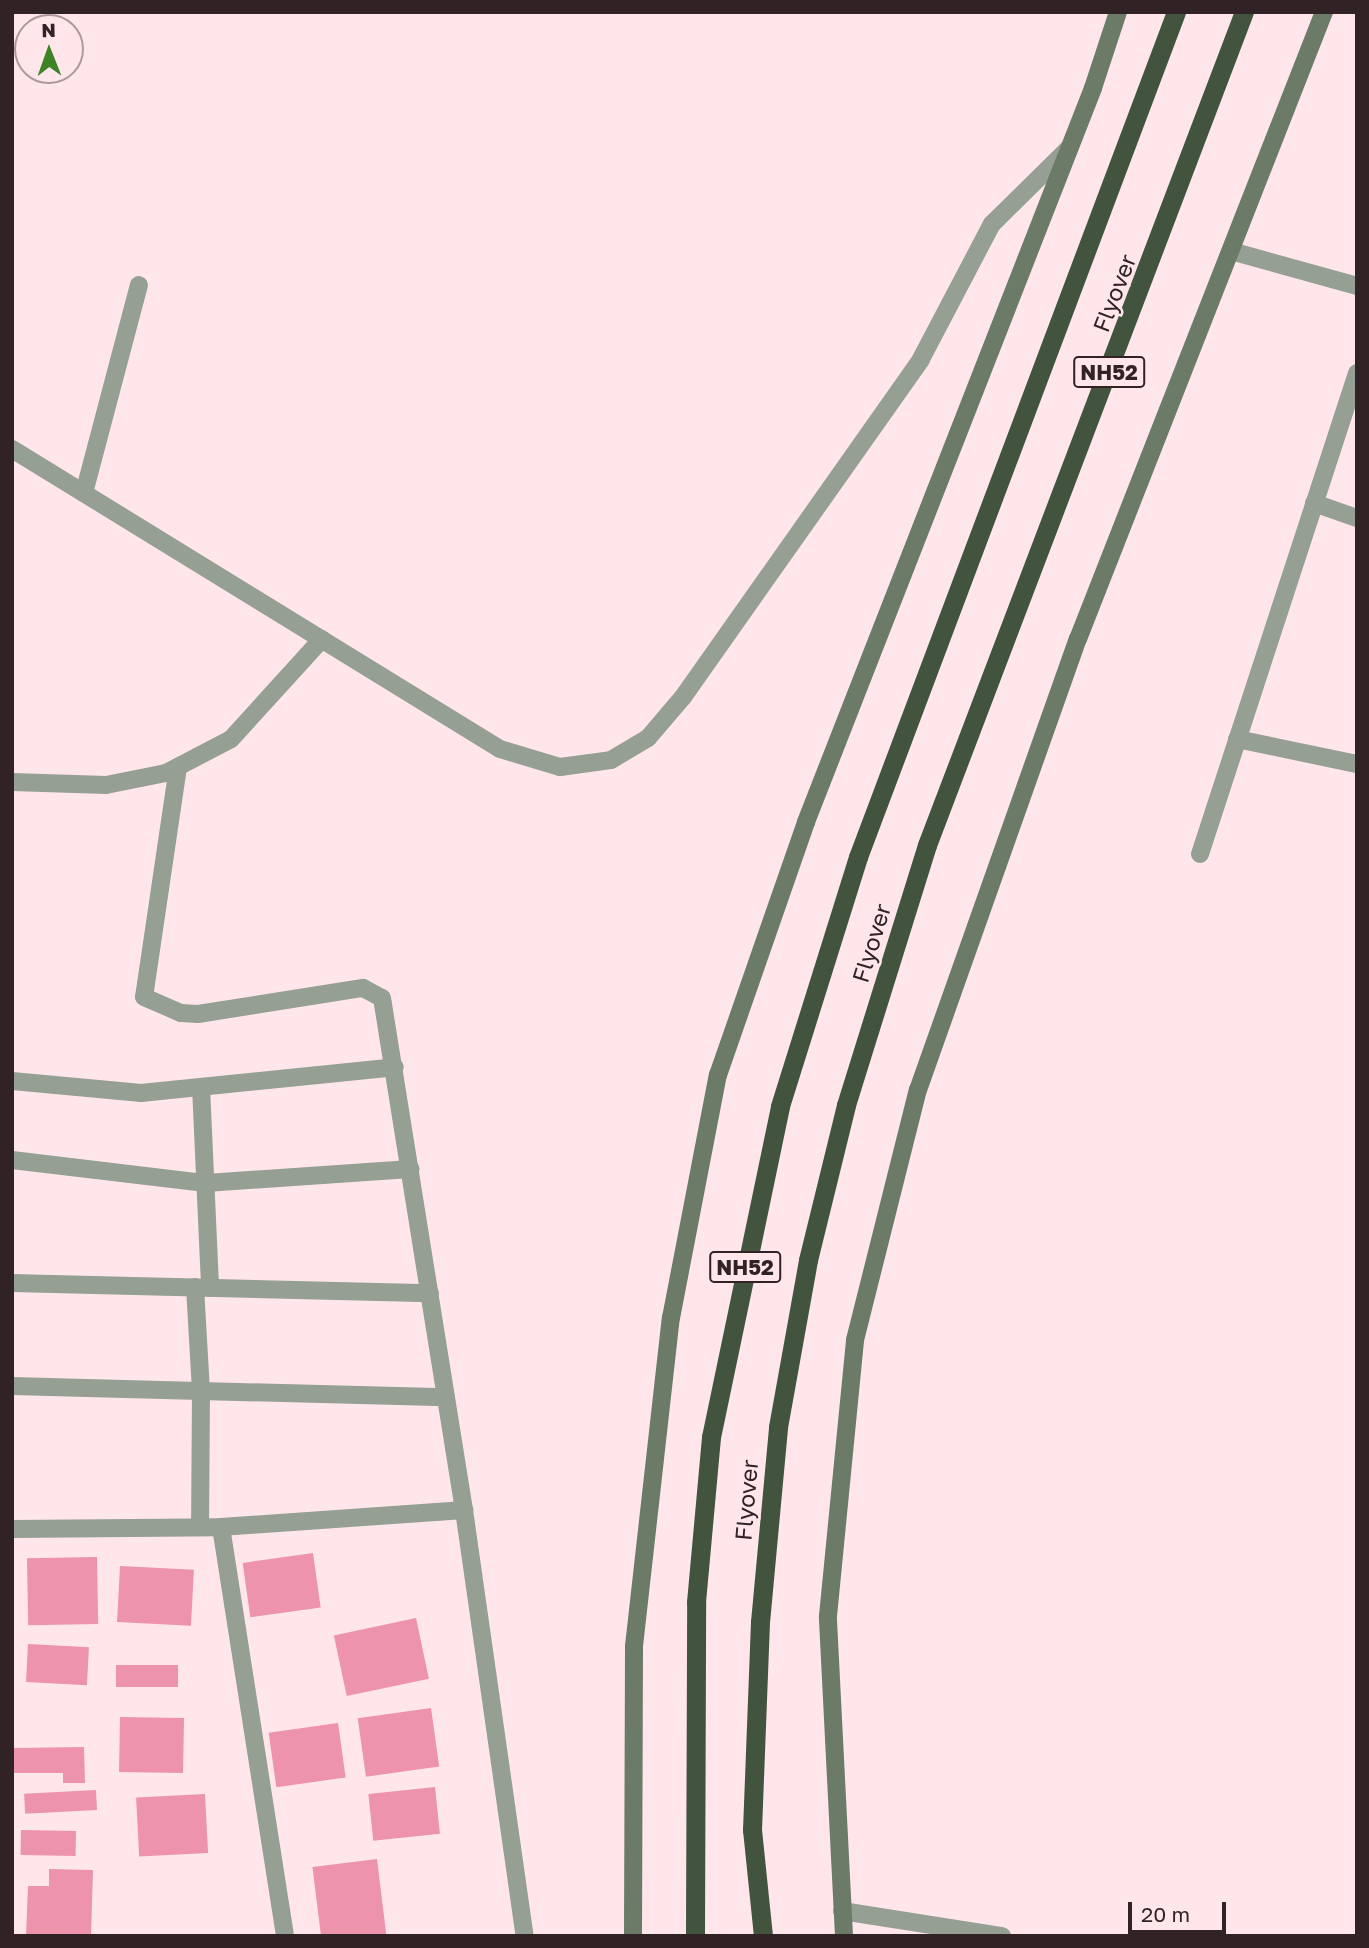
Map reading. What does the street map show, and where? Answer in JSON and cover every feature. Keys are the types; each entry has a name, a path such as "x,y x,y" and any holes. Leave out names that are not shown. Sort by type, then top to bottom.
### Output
{"highway":[{"name":"Flyover","path":"695,1936 696,1602 711,1437 725,1358 780,1106 858,857 1177,12"},
{"name":"Flyover","path":"763,1936 752,1830 760,1622 778,1427 808,1260 846,1105 928,845 1244,12"}],"main road":[{"path":"633,1936 634,1646 671,1318 718,1075 806,822 1069,148 1118,12"},
{"path":"844,1936 828,1616 855,1340 918,1090 1078,639 1324,12"}],"street":[{"path":"12,449 500,749 560,767 611,760 648,738 683,697 920,359 992,223 1069,148"},
{"path":"1231,251 1357,286"},
{"path":"84,493 139,285"},
{"path":"1200,854 1357,373"},
{"path":"1314,503 1357,518"},
{"path":"12,782 106,785 136,781 178,767 246,726 322,639"},
{"path":"1237,739 1357,764"},
{"path":"178,767 144,997 181,1013 198,1014 374,990 382,998 464,1510 525,1936"},
{"path":"12,1081 141,1093 395,1067"},
{"path":"200,1527 205,1183 201,1087"},
{"path":"12,1160 205,1183 411,1169"},
{"path":"12,1283 430,1293"},
{"path":"12,1386 446,1397"},
{"path":"12,1529 221,1527 464,1510"},
{"path":"221,1527 285,1936"},
{"path":"842,1911 1002,1936"}],"building":[{"path":"313,1553 321,1607 250,1617 243,1563"},
{"path":"97,1557 98,1624 28,1625 27,1558"},
{"path":"120,1566 194,1570 191,1626 117,1622"},
{"path":"416,1618 429,1679 347,1696 334,1635"},
{"path":"28,1644 89,1647 87,1685 26,1682"},
{"path":"116,1665 178,1665 178,1687 116,1687"},
{"path":"431,1708 439,1766 366,1777 358,1718"},
{"path":"120,1717 184,1718 183,1773 119,1772"},
{"path":"338,1723 346,1777 276,1787 269,1733"},
{"path":"84,1747 85,1783 63,1783 63,1773 14,1773 14,1748"},
{"path":"435,1787 440,1834 373,1841 368,1794"},
{"path":"96,1790 97,1810 25,1814 24,1794"},
{"path":"205,1794 208,1853 139,1857 136,1798"},
{"path":"21,1830 76,1831 76,1856 21,1855"},
{"path":"377,1859 386,1935 321,1936 312,1867"},
{"path":"49,1869 93,1870 91,1936 26,1936 28,1886 49,1886"}]}
